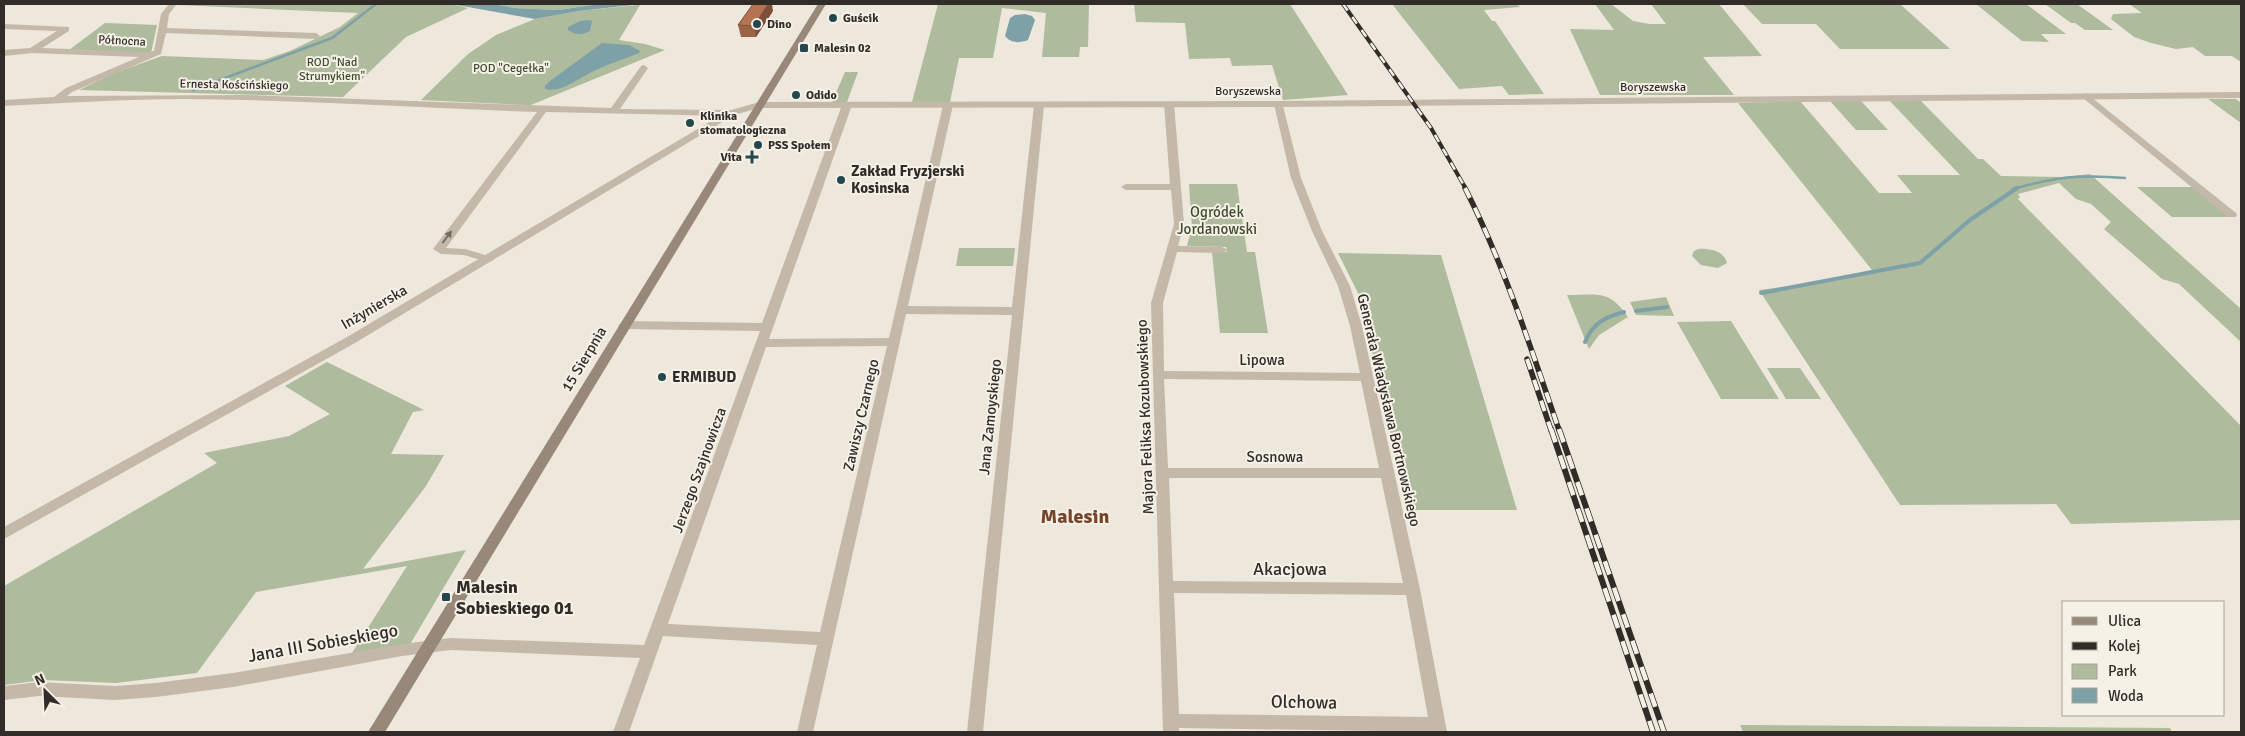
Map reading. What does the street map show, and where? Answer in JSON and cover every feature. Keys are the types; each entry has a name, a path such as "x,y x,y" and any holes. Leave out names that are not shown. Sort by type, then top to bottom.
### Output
{"main road":[{"name":"15 Sierpnia","path":"376,732 822,4"}],"street":[{"name":"Północna","path":"4,53 32,50 152,56 158,52 165,14 173,4"},
{"path":"4,26 66,29 32,50"},
{"path":"162,30 316,36"},
{"path":"57,99 69,90 152,56"},
{"path":"614,111 644,68"},
{"name":"Ernesta Kościńskiego","path":"4,102 206,96 543,110 730,113"},
{"path":"2086,96 2232,215"},
{"name":"Boryszewska","path":"759,105 1279,104 2241,96"},
{"name":"Jana Zamoyskiego","path":"975,732 1039,104"},
{"name":"Majora Feliksa Kozubowskiego","path":"1169,104 1179,224 1157,303 1171,727"},
{"name":"Generała Władysława Bortnowskiego","path":"1279,104 1296,178 1349,301 1388,473 1438,728"},
{"name":"Inżynierska","path":"4,534 343,344 730,113 759,105"},
{"name":"Jerzego Szajnowicza","path":"621,732 847,105"},
{"name":"Zawiszy Czarnego","path":"805,732 948,105"},
{"path":"488,259 466,252 441,251 439,249 543,110"},
{"path":"1126,187 1176,187"},
{"path":"1172,249 1222,250"},
{"path":"902,310 1017,311"},
{"path":"624,325 768,327"},
{"path":"762,343 894,342"},
{"name":"Lipowa","path":"1158,375 1366,376"},
{"name":"Sosnowa","path":"1163,473 1388,473"},
{"name":"Akacjowa","path":"1167,587 1412,589"},
{"path":"659,630 826,639"},
{"name":"Jana III Sobieskiego","path":"4,693 40,689 115,693 156,690 233,680 429,646 451,644 650,652"},
{"name":"Olchowa","path":"1171,727 1438,728"}],"green space":[{"name":"ROD \"Nad Strumykiem\"","path":"179,4 451,4 468,8 406,37 343,97 79,90 117,72 162,56 263,60 290,51 340,27 358,13"},
{"path":"495,4 599,4 558,10 514,8"},
{"name":"POD \"Cegełka\"","path":"648,4 640,5 619,40 645,44 665,50 526,107 525,105 421,100 468,54 496,35 535,19 579,11"},
{"path":"938,4 1089,4 1088,47 1080,47 1079,57 1042,57 1046,13 1002,8 993,58 959,58 950,102 912,102"},
{"path":"1134,4 1290,4 1348,95 1283,100 1272,65 1232,66 1230,58 1189,59 1185,23 1136,22"},
{"path":"1392,4 1517,4 1520,7 1484,10 1492,21 1495,21 1544,94 1509,95 1502,86 1459,89"},
{"path":"1595,4 1611,4 1633,21 1666,24 1651,4 1719,4 1762,56 1703,57 1734,95 1600,95 1570,29 1614,30"},
{"path":"1743,4 1900,4 1950,49 1840,49 1816,24 1762,24"},
{"path":"1976,4 2026,4 2066,34 2041,34 2049,42 2022,41"},
{"path":"2045,4 2077,4 2113,30 2085,30 2075,23 2071,23"},
{"path":"2129,4 2241,4 2241,62 2232,56 2205,56 2193,47 2176,49 2134,37 2111,19 2113,14 2142,13"},
{"path":"105,23 157,25 151,53 69,50"},
{"path":"845,72 858,72 847,102 832,102"},
{"path":"2208,99 2236,99 2241,103 2241,123"},
{"path":"1889,100 1920,100 1978,159 1983,159 2001,176 2062,177 2090,174 2241,309 2241,342 2179,284 2162,279 2104,229 2111,222 2091,204 2076,199 2059,183 2018,194 2020,197 2018,199 2241,426 2241,520 2071,524 2056,504 1900,505 1759,290 1806,284 1872,270 1738,103 1800,101 1879,193 1912,193 1897,175 1960,175"},
{"path":"1830,101 1861,101 1888,130 1856,130"},
{"name":"Ogródek Jordanowski","path":"1189,184 1237,184 1247,252 1255,252 1268,333 1220,333 1212,252 1227,252 1226,247 1187,246 1192,227"},
{"path":"2137,187 2194,187 2229,217 2172,217"},
{"path":"959,248 1015,248 1013,266 956,266"},
{"path":"1698,249 1716,251 1723,256 1727,263 1718,268 1701,265 1692,256 1694,251"},
{"path":"1338,253 1441,255 1517,510 1408,510 1359,295"},
{"path":"1567,295 1595,295 1609,298 1628,317 1599,335 1589,349"},
{"path":"1666,297 1674,316 1636,315 1630,302"},
{"path":"1731,321 1779,399 1721,399 1677,322"},
{"path":"327,362 424,410 413,412 391,454 444,455 426,486 363,569 466,550 409,646 350,656 407,566 256,592 197,673 116,683 43,680 4,685 4,586 217,463 204,453 289,436 330,414 285,386"},
{"path":"1767,368 1800,368 1821,399 1786,399"},
{"path":"1740,725 2170,728 2172,732 1743,732"}],"water":[{"path":"451,4 495,4 514,8 558,10 599,4 642,4 579,11 535,19"},
{"path":"1025,14 1032,16 1035,20 1028,40 1013,42 1005,36 1010,18 1015,15"},
{"path":"580,21 592,21 590,31 579,34 568,30 568,27"},
{"path":"602,43 629,45 640,51 594,71 562,88 545,89 545,86 550,81"}],"building":[{"path":"753,4 768,4 754,26 738,25"}],"waterway":[{"path":"193,90 332,38 376,4"},
{"path":"2017,188 2068,178 2095,176 2125,178"},
{"path":"1761,293 1920,263 1970,220 2017,188"},
{"path":"2013,189 2017,188"},
{"path":"1636,311 1667,307"},
{"path":"1585,342 1596,325 1611,316 1624,312"}],"railway":[{"path":"1343,4 1431,128 1466,189"},
{"path":"1465,188 1504,277 1559,430"},
{"path":"1527,359 1551,430"},
{"path":"1551,429 1653,732"},
{"path":"1559,429 1664,732"}],"place":[{"name":"Guścik","path":"833,18"},
{"name":"Dino","path":"757,24"},
{"name":"Malesin 02","path":"804,48"},
{"name":"Odido","path":"796,95"},
{"name":"Klinika stomatologiczna","path":"690,123"},
{"name":"PSS Społem","path":"758,145"},
{"name":"Vita","path":"752,157"},
{"name":"Zakład Fryzjerski Kosinska","path":"841,180"},
{"name":"ERMIBUD","path":"662,377"},
{"name":"Malesin Sobieskiego 01","path":"446,597"}],"district":[{"name":"Malesin","path":"1075,516"}]}
